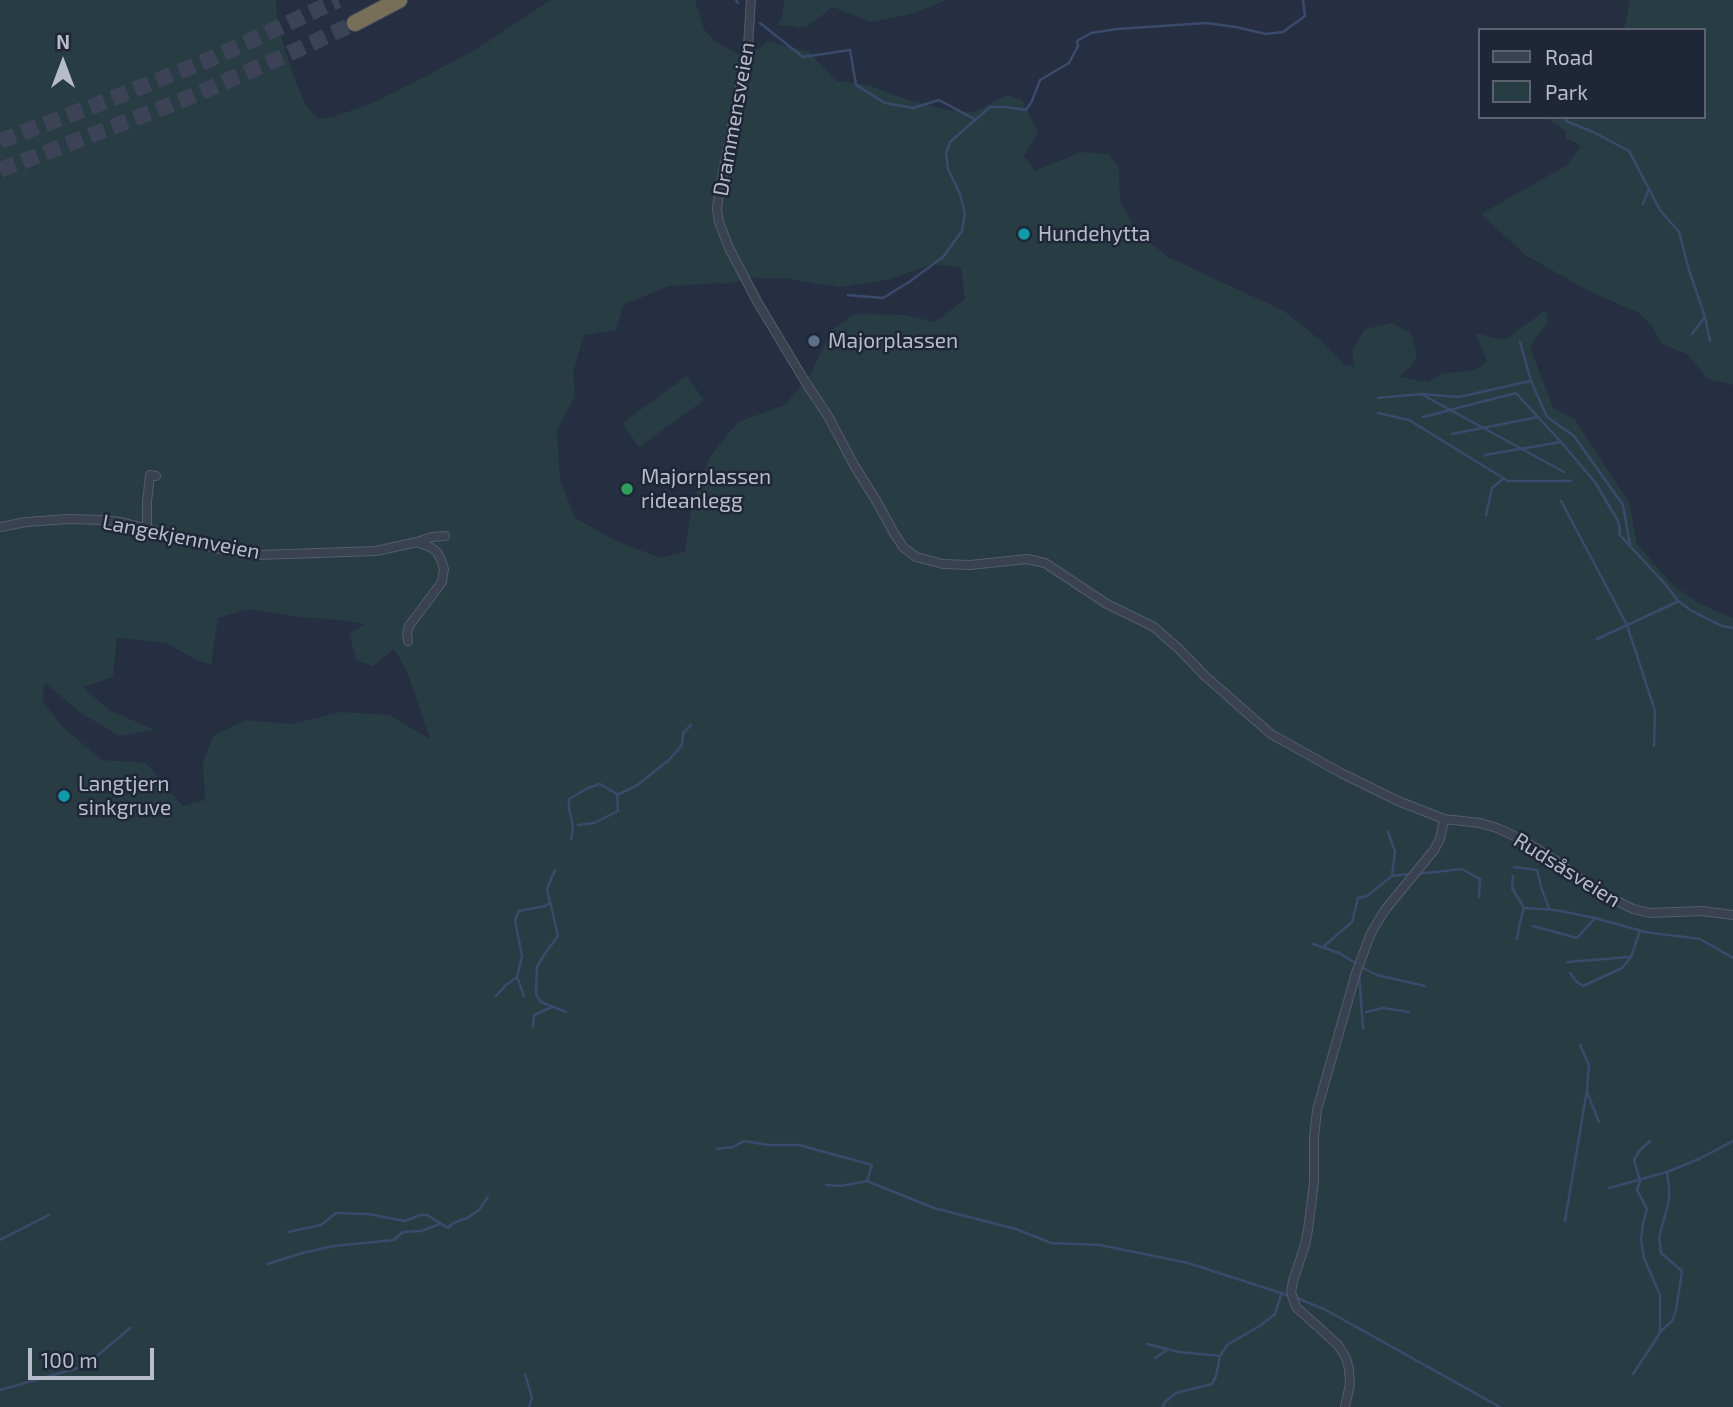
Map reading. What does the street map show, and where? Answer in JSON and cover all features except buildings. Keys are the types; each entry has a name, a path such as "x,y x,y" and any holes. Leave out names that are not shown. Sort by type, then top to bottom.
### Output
{"highway":[{"path":"355,23 399,0"}],"street":[{"name":"Drammensveien","path":"751,0 748,46 719,193 718,216 721,229 758,303 828,416 898,540 916,557 943,564 960,566 1027,559 1058,569 1107,604 1154,626 1205,676 1271,734 1378,791 1444,819"},
{"path":"147,529 150,475 156,476"},
{"name":"Langekjennveien","path":"0,527 26,522 80,519 121,522 214,548 258,555 376,551 445,536"},
{"path":"408,642 409,626 442,582 444,569 437,552 417,542"},
{"name":"Rudsåsveien","path":"1444,819 1489,825 1523,840 1594,889 1633,909 1650,913 1702,911 1733,915"},
{"path":"1345,1407 1350,1384 1346,1358 1338,1345 1296,1307 1291,1292 1308,1230 1314,1182 1317,1110 1356,973 1371,933 1379,918 1434,850 1440,839 1444,819"}],"green space":[{"path":"0,0 276,0 277,21 292,72 306,106 318,119 371,104 417,81 476,49 551,0 695,0 704,29 714,41 738,54 758,49 768,41 809,52 836,81 868,85 946,110 974,112 1007,95 1022,100 1038,133 1024,156 1035,171 1081,152 1109,154 1119,168 1120,201 1138,234 1170,258 1284,311 1319,339 1344,364 1354,366 1352,351 1365,329 1392,323 1411,333 1417,355 1411,367 1399,377 1428,382 1440,374 1474,370 1487,362 1475,333 1504,340 1546,310 1548,322 1530,347 1553,407 1575,420 1629,502 1637,544 1672,584 1700,604 1733,618 1733,1407 0,1407","holes":["934,264 961,268 965,299 935,322 905,315 855,314 832,330 811,373 785,405 738,422 710,457 692,503 685,552 661,558 616,541 574,517 560,479 557,430 575,396 573,373 584,335 616,330 623,305 669,286 723,284 740,281 740,277 790,279 839,287 887,280","249,609 364,624 349,634 357,661 373,666 394,649 407,671 430,739 389,715 341,712 292,724 246,720 213,736 203,763 205,800 183,806 146,763 102,760 64,728 42,701 45,683 82,714 120,736 155,730 109,710 83,687 113,677 117,638 166,643 211,665 218,618"]},
{"path":"784,0 947,0 908,15 870,22 833,7 805,28 778,25"},
{"path":"1630,0 1733,0 1733,385 1708,379 1687,354 1662,344 1654,329 1639,313 1591,292 1525,255 1481,214 1567,165 1581,146 1566,138 1566,131 1547,119 1705,119 1705,28 1624,28"},
{"path":"687,376 704,400 639,447 622,423"}],"waterway":[{"path":"848,295 883,298 943,257 962,231 965,213 960,194 948,169 946,153 950,142 990,107 1026,110 1040,80 1069,63 1078,46 1077,41 1091,33 1117,29 1206,23 1266,34 1283,32 1305,16 1303,0"},
{"path":"760,23 803,57 850,50 856,85 885,103 913,108 939,100 976,120"},
{"path":"1566,119 1629,151 1660,210 1679,232 1710,341"},
{"path":"1643,204 1649,189"},
{"path":"1692,334 1704,318"},
{"path":"1520,342 1531,381 1547,417 1574,436 1623,505 1630,545"},
{"path":"1378,398 1421,394 1459,397 1530,381"},
{"path":"1423,417 1516,393 1595,482 1618,521 1619,534 1678,601 1722,626 1733,628"},
{"path":"1421,394 1564,472"},
{"path":"1378,413 1409,420 1508,481 1571,481"},
{"path":"1452,434 1538,417"},
{"path":"1485,455 1561,442"},
{"path":"1486,515 1492,488 1503,479"},
{"path":"1561,501 1627,625 1655,711 1654,746"},
{"path":"1597,639 1677,602"},
{"path":"578,825 594,823 618,811 617,795 636,786 669,760 682,745 683,733 691,725"},
{"path":"571,839 573,826 569,799 600,784 617,794"},
{"path":"1388,832 1395,851 1392,876"},
{"path":"1514,867 1537,870 1549,908"},
{"path":"1417,874 1462,869 1480,879 1479,897"},
{"path":"555,870 547,889 558,936 537,967 536,994 541,1002 566,1012"},
{"path":"1323,947 1352,922 1358,898 1367,896 1392,876 1410,874"},
{"path":"1513,876 1512,888 1524,908"},
{"path":"524,996 517,977 522,956 515,920 519,911 550,903"},
{"path":"1524,908 1555,910 1645,932 1700,939 1733,958"},
{"path":"1517,939 1524,908"},
{"path":"1533,926 1577,938 1595,918"},
{"path":"1570,973 1583,986 1622,968 1631,957 1640,931"},
{"path":"1313,944 1339,953 1357,964"},
{"path":"1567,962 1630,957"},
{"path":"1361,967 1377,975 1425,986"},
{"path":"1359,973 1363,1029"},
{"path":"496,996 517,977"},
{"path":"533,1027 534,1015 552,1007"},
{"path":"1366,1012 1383,1008 1409,1012"},
{"path":"1565,1221 1587,1090 1589,1065 1580,1045"},
{"path":"1587,1092 1599,1122"},
{"path":"717,1149 733,1147 744,1141 769,1145 799,1145 872,1165 867,1181 934,1208 1016,1229 1051,1243 1100,1245 1188,1263 1290,1296"},
{"path":"1633,1374 1660,1333 1660,1295 1644,1258 1641,1240 1647,1209 1637,1190 1640,1181 1634,1160 1650,1141"},
{"path":"1609,1188 1667,1172 1733,1141"},
{"path":"1661,1331 1672,1321 1676,1311 1682,1271 1661,1253 1659,1237 1669,1201 1667,1172"},
{"path":"826,1185 841,1186 867,1181"},
{"path":"288,1232 321,1225 336,1213 368,1214 405,1221 427,1215 448,1228 479,1210 488,1197"},
{"path":"0,1240 49,1215"},
{"path":"268,1264 334,1246 394,1240 403,1232 421,1231 440,1224"},
{"path":"1147,1344 1179,1352 1220,1356 1227,1345 1275,1314 1282,1292"},
{"path":"1297,1298 1324,1309 1500,1407"},
{"path":"0,1390 85,1366 130,1328"},
{"path":"1155,1358 1167,1350"},
{"path":"1163,1407 1176,1393 1212,1384 1220,1356"},
{"path":"525,1374 532,1398 529,1407"}],"tunnel":[{"path":"0,141 213,58 338,0"},
{"path":"0,170 183,100 355,23"}],"place":[{"name":"Hundehytta","path":"1024,234"},
{"name":"Majorplassen","path":"814,341"},
{"name":"Majorplassen rideanlegg","path":"627,489"},
{"name":"Langtjern sinkgruve","path":"64,796"}]}
